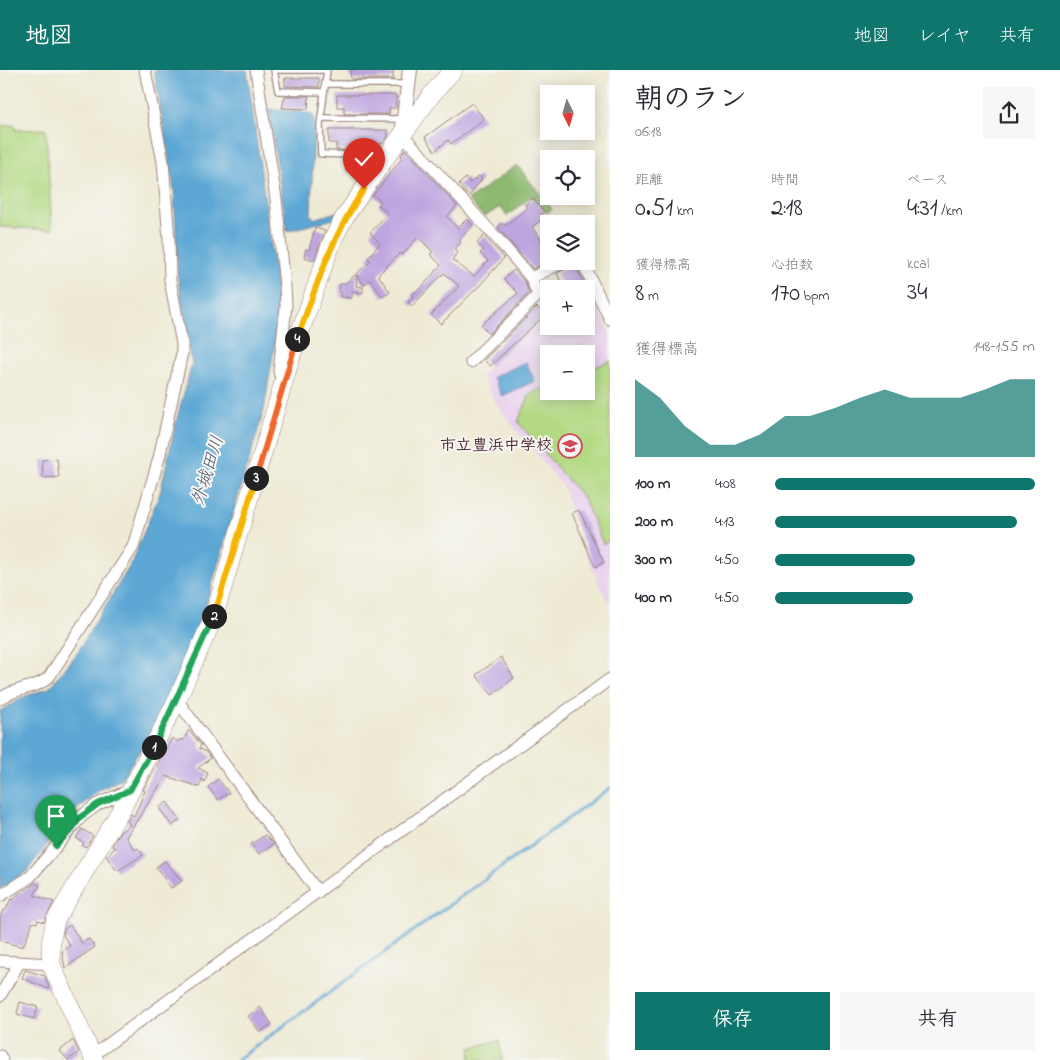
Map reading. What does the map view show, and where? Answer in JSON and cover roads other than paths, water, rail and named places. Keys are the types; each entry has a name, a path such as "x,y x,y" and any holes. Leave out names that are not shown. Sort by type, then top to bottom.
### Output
{"main road":[{"path":"93,1058 51,964 51,942 54,921 117,818 177,700 222,596 282,386 333,239 344,218 386,157 403,127 453,70"}],"street":[{"path":"0,699 11,692 41,684 50,677 133,547 159,458 182,344 170,280 169,240 162,162 145,70"},
{"path":"256,70 276,199 285,286 286,306 279,371 282,386"},
{"path":"410,70 403,127 531,278 538,295 471,362"},
{"path":"531,278 547,270"},
{"path":"586,270 610,319"},
{"path":"93,1058 610,679"},
{"path":"177,700 318,892"},
{"path":"0,896 30,876 82,816 98,804 130,790"},
{"path":"0,961 51,964"},
{"path":"0,996 20,963"},
{"path":"0,1056 2,1060"}],"lane":[{"path":"274,70 278,91 324,92"},
{"path":"278,70 327,70 321,118 321,154 382,155 386,157"},
{"path":"325,84 408,84"},
{"path":"321,118 403,127"}],"water":[{"name":"外城田川","path":"154,70 247,70 280,311 264,410 206,605 174,685 148,739 121,779 98,791 70,815 26,872 0,889 0,711 26,696 49,688 75,656 131,564 160,493 177,418 192,364 178,277 174,189"},
{"path":"269,109 309,113 314,117 311,214 314,219 340,211 337,218 287,231"},
{"path":"526,362 535,381 502,396 493,377"}],"waterway":[{"path":"237,1060 610,788"}],"place":[{"name":"市立豊浜中学校","path":"570,446"}]}
